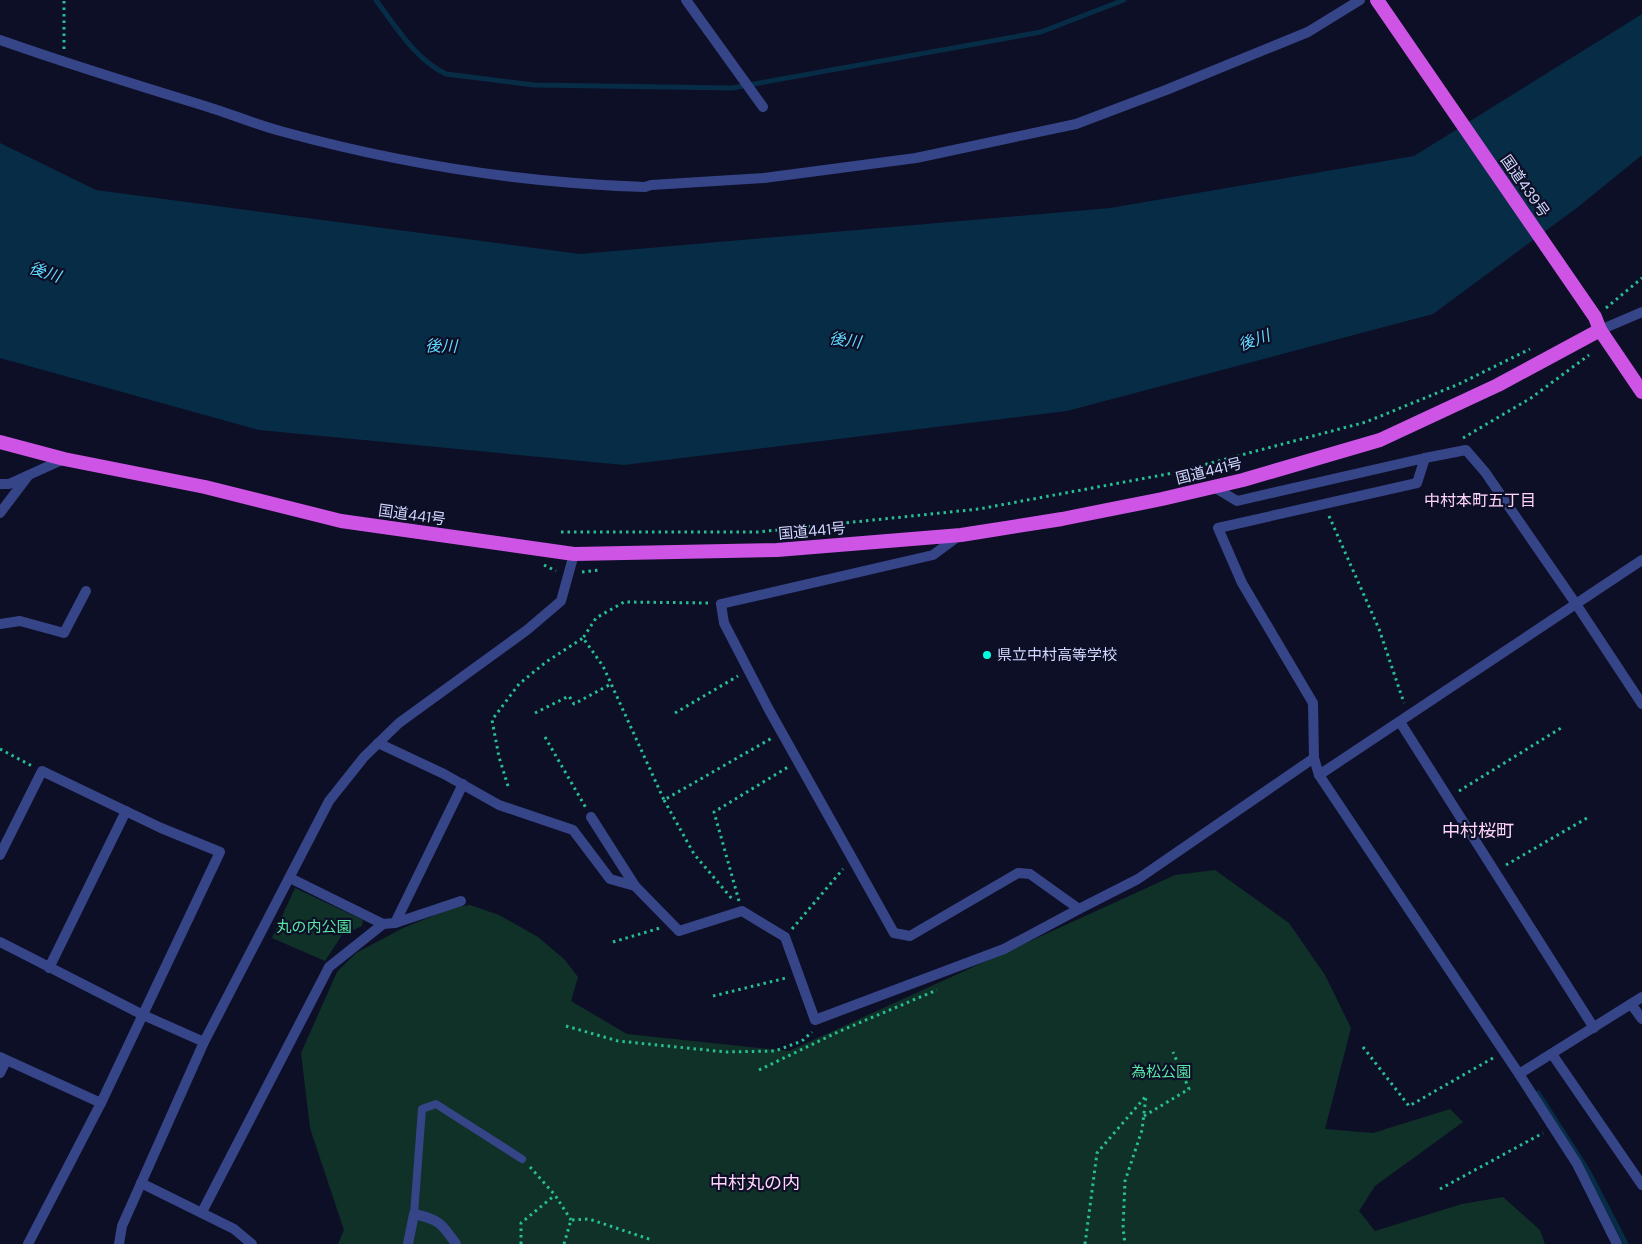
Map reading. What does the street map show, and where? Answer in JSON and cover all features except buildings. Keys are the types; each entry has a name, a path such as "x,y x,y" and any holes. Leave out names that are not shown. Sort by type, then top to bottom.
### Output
{"highway":[{"name":"国道439号","path":"1378,2 1598,323 1642,392"},
{"name":"国道441号","path":"0,442 64,459 206,487 341,522 574,554 777,550 961,535 1071,517 1214,486 1380,440 1498,385 1598,323"}],"street":[{"path":"686,0 763,107"},
{"path":"0,40 282,132 388,157 501,175 593,186 645,187 651,185 764,178 916,158 1076,124 1166,90 1308,32 1360,0"},
{"path":"1598,323 1642,312"},
{"path":"1214,486 1237,501 1466,450 1485,472 1642,704"},
{"path":"1425,458 1417,483 1218,528 1242,583 1313,704 1314,758 1319,775 1520,1074 1577,1164 1617,1244"},
{"path":"0,484 9,484 64,459"},
{"path":"0,512 28,476"},
{"path":"961,535 933,555 722,604 724,622 782,732 894,932 910,936 1018,873 1030,874 1078,909"},
{"path":"118,1244 122,1226 204,1042 329,801 364,757 399,722 527,630 561,601 574,554"},
{"path":"1319,775 1642,560"},
{"path":"0,624 20,621 64,633 86,591"},
{"path":"1400,722 1594,1028"},
{"path":"378,743 463,784 499,805 573,830 610,879 635,886"},
{"path":"591,817 635,886 679,931 742,911 785,937 815,1020 1004,949 1138,878 1314,758"},
{"path":"0,855 42,771 126,811 220,852 101,1104 28,1244"},
{"path":"395,922 463,784"},
{"path":"49,968 126,811"},
{"path":"290,878 383,924"},
{"path":"202,1212 328,967 383,924 461,901"},
{"path":"0,942 49,968 204,1042"},
{"path":"1520,1074 1642,997"},
{"path":"1631,1004 1642,1018"},
{"path":"1552,1054 1642,1185"},
{"path":"0,1073 3,1059 101,1104"},
{"path":"141,1183 234,1229 252,1244"},
{"path":"408,1244 414,1214 433,1218 440,1222 456,1244"}],"lane":[{"path":"414,1214 422,1109 436,1104 522,1159"}],"path":[{"path":"63,62 64,0"},
{"path":"1598,323 1642,278"},
{"path":"562,532 758,532 979,509 1173,473 1366,422 1459,384 1536,346"},
{"path":"1466,450 1463,437 1531,398 1595,350"},
{"path":"1323,504 1379,629 1409,714"},
{"path":"542,564 557,572 605,570"},
{"path":"508,786 499,757 492,720 519,684 546,662 583,638 596,618 624,602 722,604"},
{"path":"583,638 603,666 664,800 694,854 742,911"},
{"path":"675,713 749,669"},
{"path":"535,713 569,696 574,704 611,684"},
{"path":"1447,798 1561,728"},
{"path":"664,800 782,732"},
{"path":"545,737 591,817"},
{"path":"0,749 42,771"},
{"path":"742,911 714,812 798,761"},
{"path":"1495,872 1586,818"},
{"path":"785,937 853,858"},
{"path":"612,942 672,925"},
{"path":"713,996 799,975"},
{"path":"566,1026 618,1041 726,1052 775,1051 802,1041 812,1031 815,1020"},
{"path":"1363,1047 1409,1106 1504,1052"},
{"path":"1144,1116 1189,1089 1173,1052"},
{"path":"1085,1244 1097,1153 1146,1096 1142,1130 1125,1181 1123,1228 1125,1244"},
{"path":"1440,1189 1553,1127"},
{"path":"522,1159 554,1196 571,1220"},
{"path":"520,1244 521,1223 554,1196"},
{"path":"571,1220 589,1219 652,1240"},
{"path":"564,1244 571,1220"}],"green space":[{"name":"為松公園","path":"1215,870 1289,923 1325,975 1351,1028 1325,1129 1373,1133 1450,1109 1463,1122 1375,1186 1359,1211 1375,1231 1462,1204 1503,1197 1540,1230 1545,1244 338,1244 344,1230 310,1128 301,1053 337,972 356,953 403,928 455,907 470,905 499,915 538,937 564,959 578,977 571,1001 627,1034 789,1051 1175,875"},
{"name":"丸の内公園","path":"295,888 363,920 362,926 342,935 325,961 272,938"}],"water":[{"name":"後川","path":"1642,14 1642,155 1578,207 1433,314 1067,411 624,465 259,430 0,358 0,143 96,190 580,254 1110,208 1414,156"}],"waterway":[{"path":"376,0 407,42 425,60 446,74 534,85 732,88 1041,32 1124,0"},
{"path":"1538,1093 1587,1169 1626,1244"}],"place":[{"name":"県立中村高等学校","path":"987,655"}],"district":[{"name":"中村本町五丁目","path":"1480,500"},
{"name":"中村桜町","path":"1478,831"},
{"name":"中村丸の内","path":"755,1183"}]}
